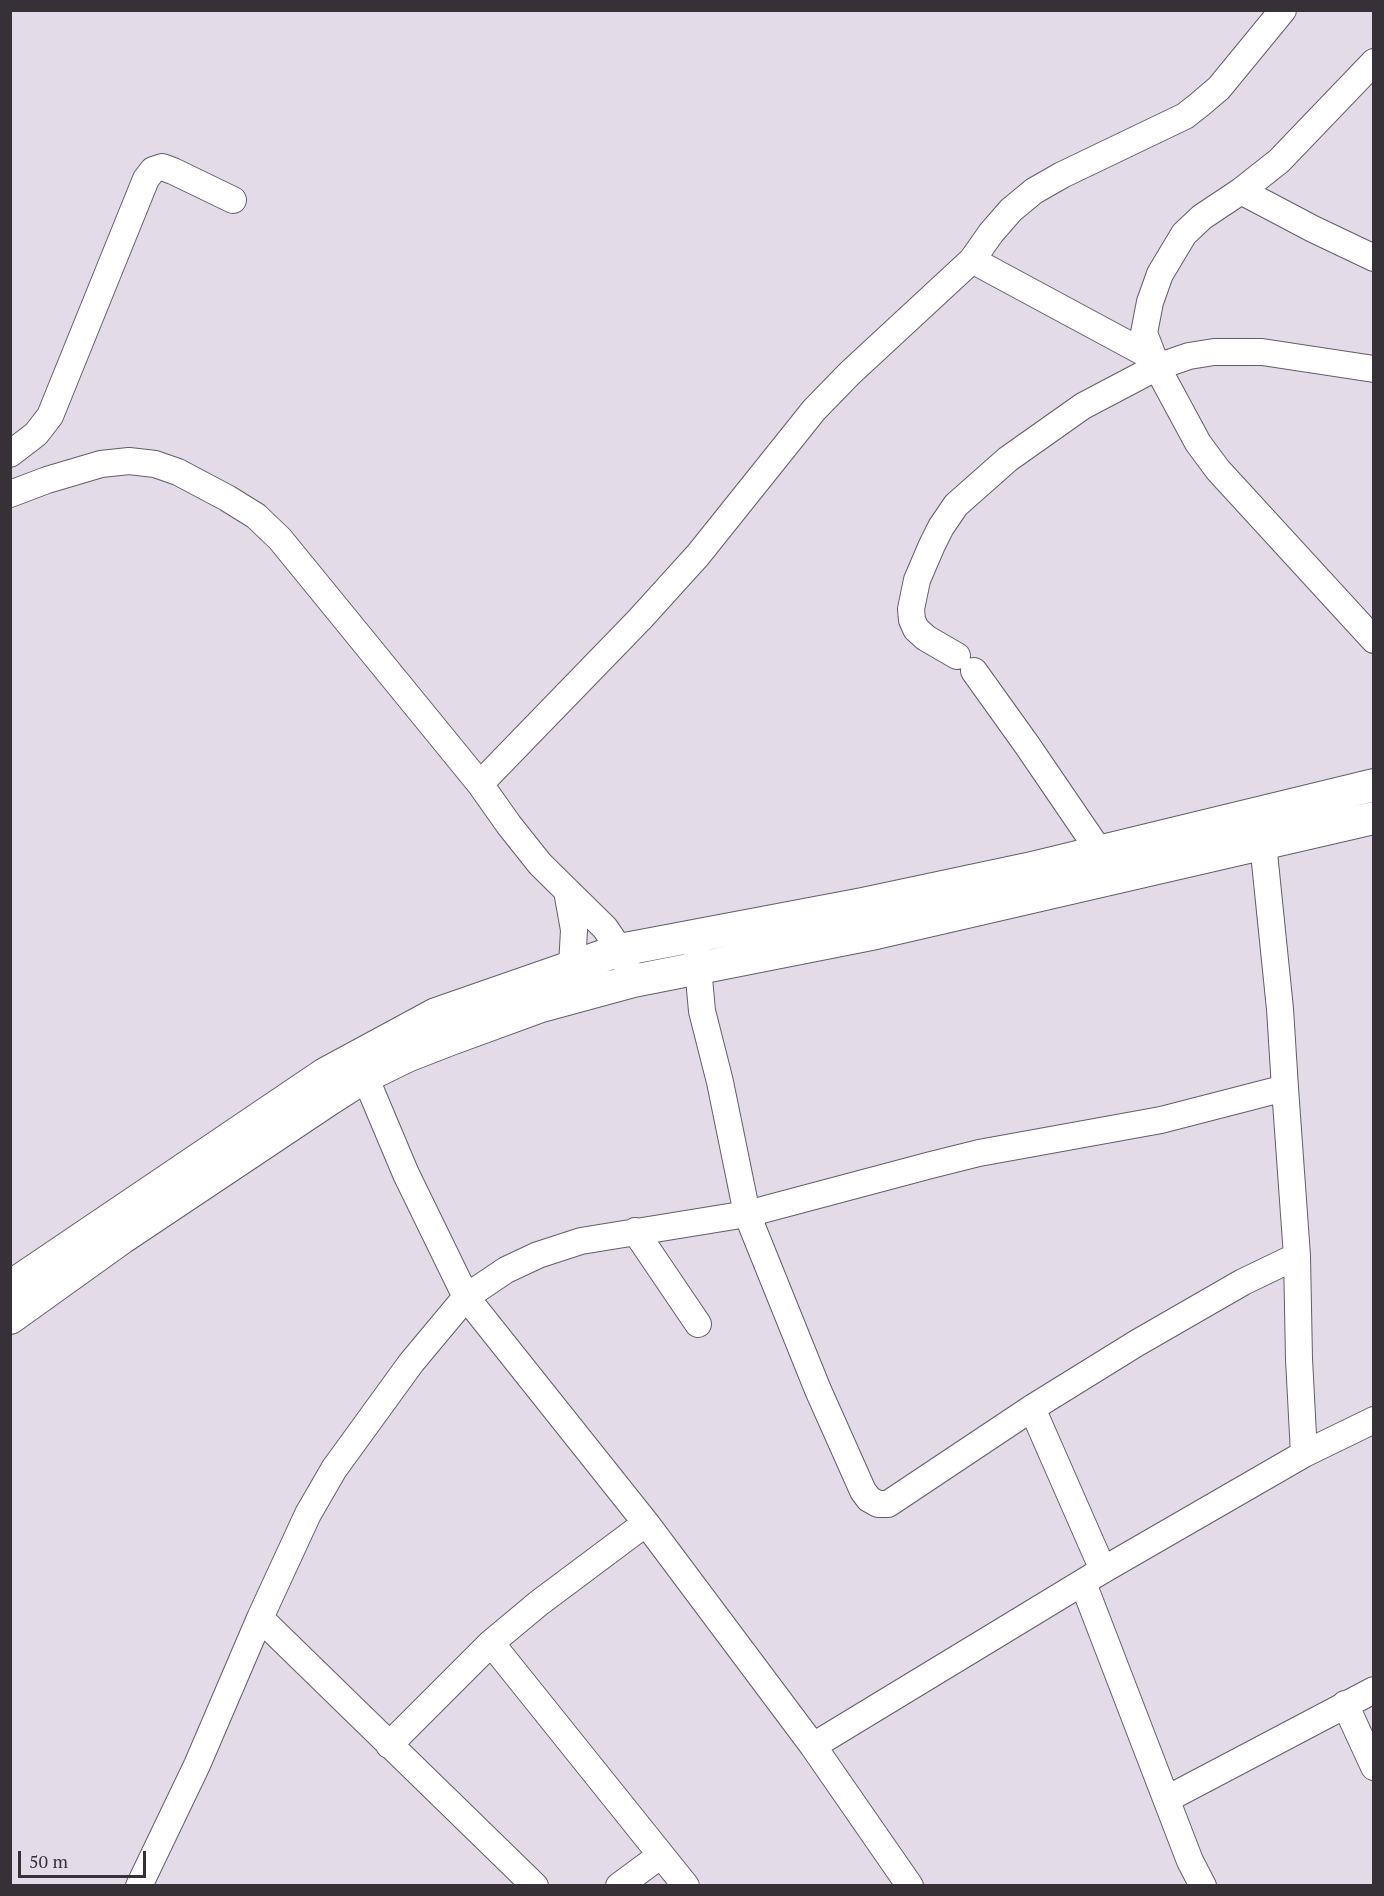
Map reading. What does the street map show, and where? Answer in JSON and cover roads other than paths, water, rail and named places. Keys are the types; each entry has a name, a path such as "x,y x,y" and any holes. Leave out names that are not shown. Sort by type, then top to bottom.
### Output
{"main road":[{"path":"10,1287 325,1074 407,1056 531,1010 633,981 876,933 1374,785"},
{"path":"10,1318 436,1014 620,950 695,934 1105,865 1263,843 1374,818"}],"street":[{"path":"480,784 640,619 698,555 814,410 850,373 972,261 991,233 1011,210 1034,191 1062,175 1185,116 1219,88 1283,10"},
{"path":"1371,69 1279,161 1184,234 1171,253 1150,302 1144,333 1154,362 1198,444 1218,470 1374,640"},
{"path":"10,454 36,434 50,416 146,179 153,170 162,168 173,171 233,200"},
{"path":"1241,191 1313,230 1374,258"},
{"path":"972,261 1154,362"},
{"path":"1105,865 1027,745 965,664 916,629 911,609 917,580 941,527 957,506 1008,459 1083,406 1154,362 1236,351 1301,356 1374,369"},
{"path":"10,494 101,464 129,461 155,464 178,472 256,516 280,539 480,784 540,864 605,928 620,950 633,981"},
{"path":"1263,843 1286,1088 1297,1256 1304,1454"},
{"path":"567,891 574,930 572,966"},
{"path":"695,934 702,1011 720,1082 747,1214 818,1390 862,1491 869,1500 878,1504 888,1504 1032,1408 1146,1337 1243,1282 1297,1256"},
{"path":"361,1067 406,1174 466,1297 646,1523 813,1746 910,1886"},
{"path":"139,1886 197,1765 260,1618 308,1514 334,1469 411,1363 466,1297 506,1270 538,1255 580,1241 747,1214 931,1165 1161,1120 1286,1088"},
{"path":"635,1231 698,1324"},
{"path":"1032,1408 1093,1577 1167,1798 1190,1861 1203,1886"},
{"path":"813,1746 1093,1577 1304,1454 1374,1420"},
{"path":"388,1744 491,1643 539,1603 646,1523"},
{"path":"260,1618 535,1886"},
{"path":"491,1643 686,1886"},
{"path":"1167,1798 1374,1690"},
{"path":"1345,1704 1374,1767"},
{"path":"619,1886 661,1855"}]}
